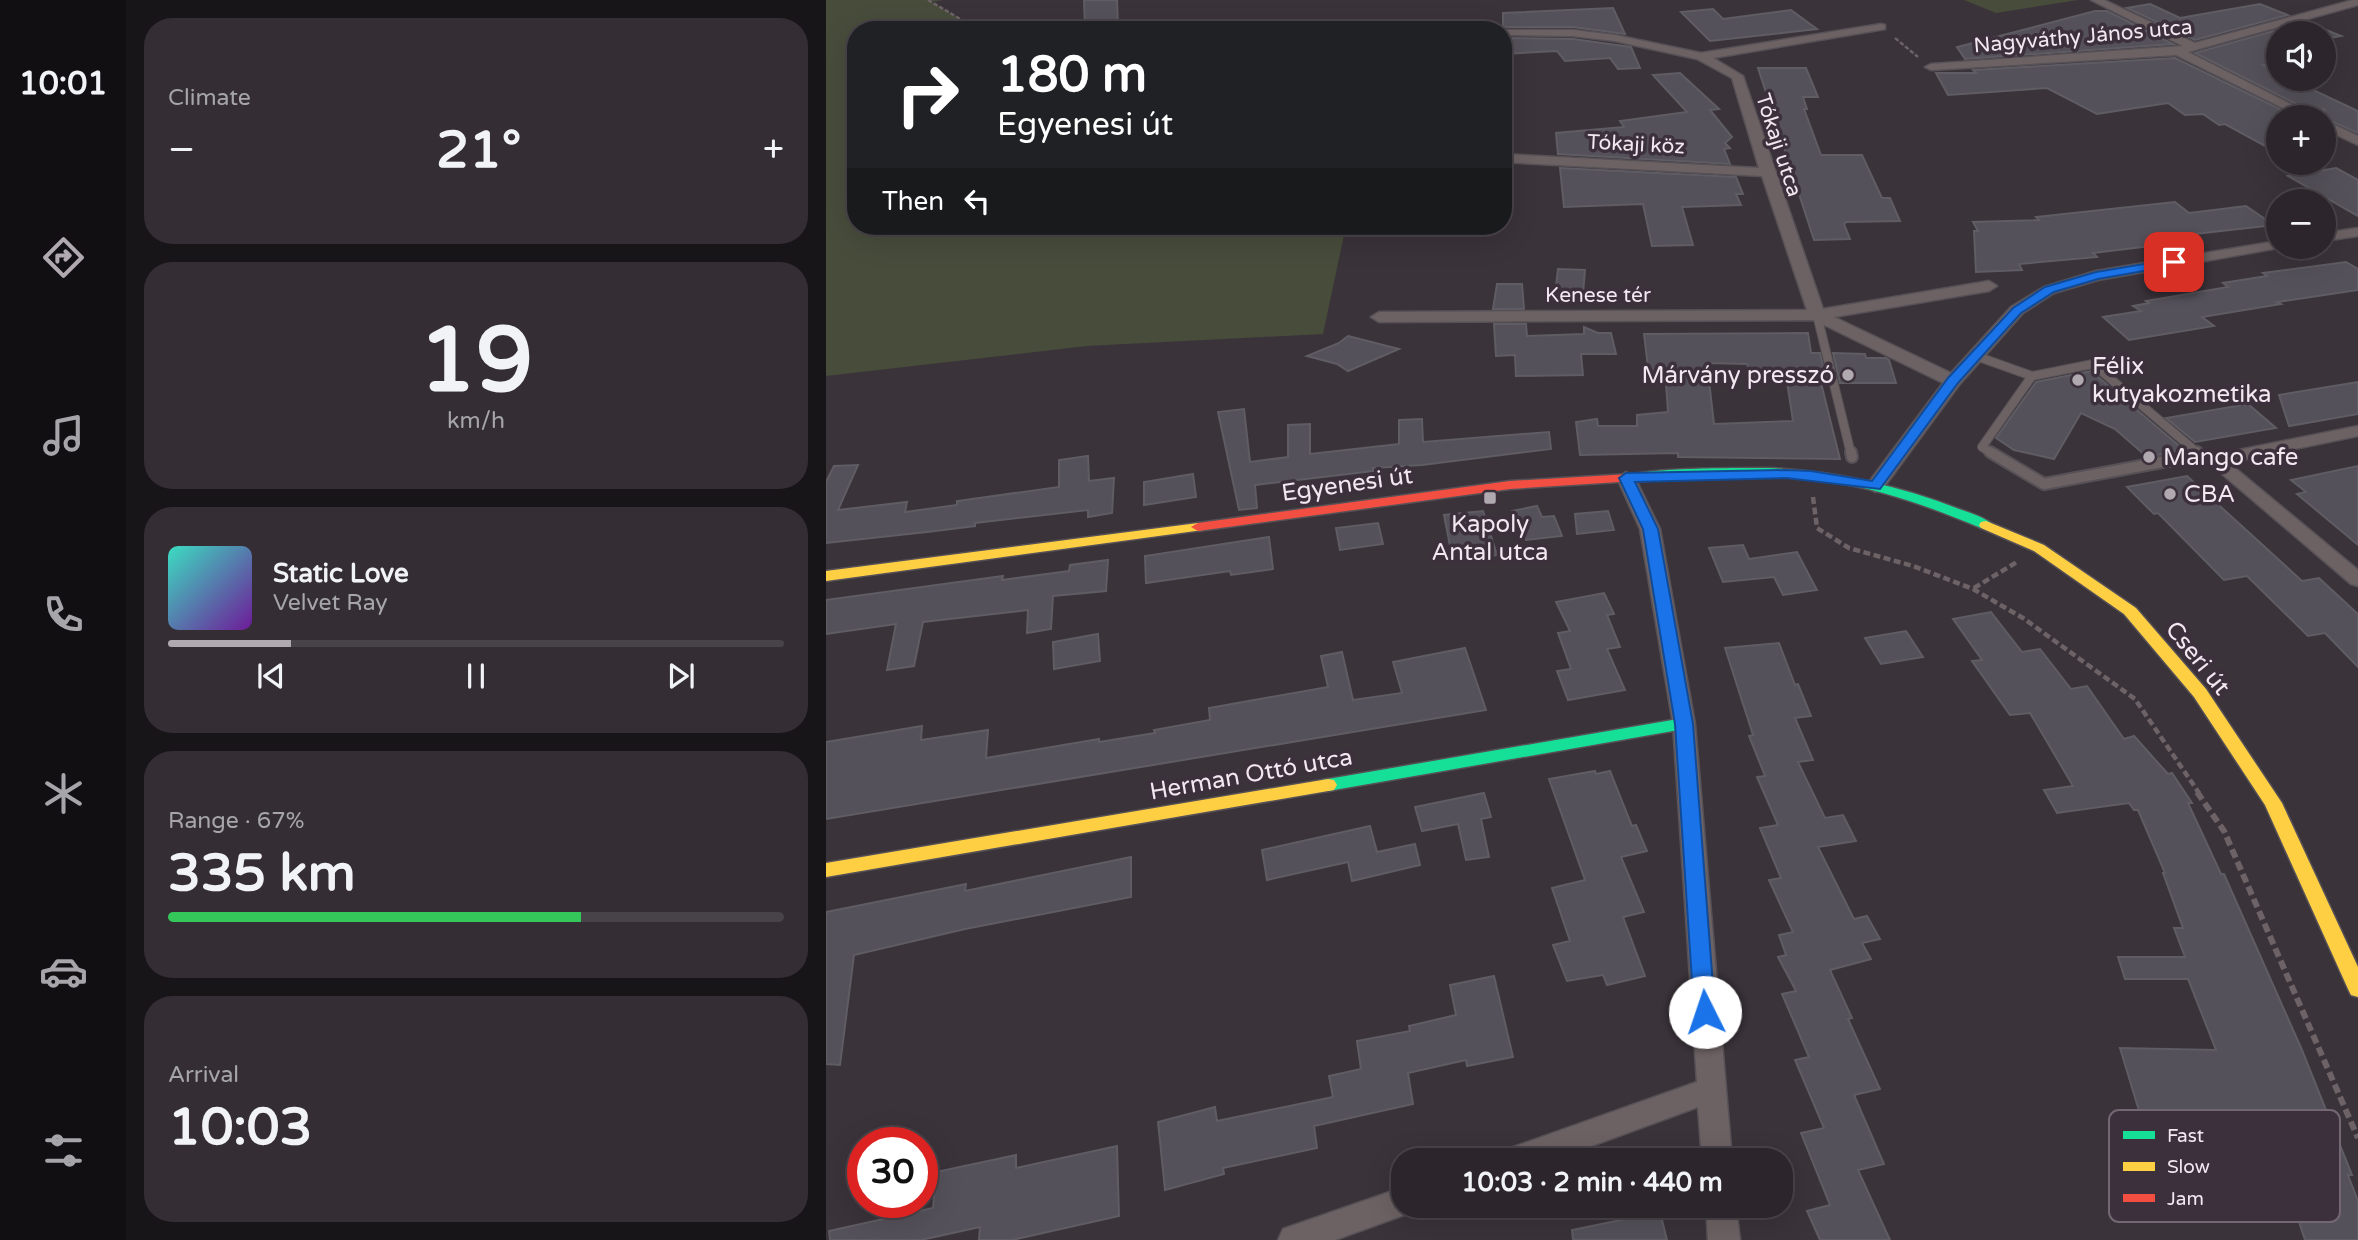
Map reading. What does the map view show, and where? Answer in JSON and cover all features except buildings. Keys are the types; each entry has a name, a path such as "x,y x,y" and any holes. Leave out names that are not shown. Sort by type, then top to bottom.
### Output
{"street":[{"path":"2096,0 2194,47"},
{"name":"Nagyváthy János utca","path":"1931,68 2178,51 2358,2"},
{"path":"1701,56 1798,42 1881,26"},
{"name":"Tókaji utca","path":"1512,32 1601,37 1701,56 1737,76 1767,172 1817,314"},
{"path":"2178,51 2286,105"},
{"path":"2336,130 2358,141"},
{"name":"Tókaji köz","path":"1512,158 1767,172"},
{"path":"2336,235 2358,232"},
{"path":"1875,486 1953,381 2017,310 2049,290 2096,276 2266,247"},
{"name":"Kenese tér","path":"1380,317 1817,314 1989,286"},
{"path":"1817,314 1953,381"},
{"path":"2358,431 2240,455 2224,468 2358,580"},
{"name":"Egyenesi út","path":"826,576 1510,485 1762,474 1811,475 1875,486"},
{"path":"1626,478 1650,529 1684,724 1716,1148"},
{"name":"Cseri út","path":"1875,486 1959,513 2039,548 2130,611 2200,693 2273,803 2358,989"},
{"name":"Herman Ottó utca","path":"826,870 1684,724"},
{"path":"1549,1148 1710,1090"},
{"path":"1294,1240 1391,1205"},
{"path":"1722,1218 1724,1240"}],"lane":[{"name":"Tókaji utca","path":"1817,314 1852,457"},
{"path":"1976,356 2032,376 2094,364 2200,455 2044,484 1982,447 2032,376"}],"path":[{"path":"928,0 964,21"},
{"path":"1881,26 1931,68"},
{"path":"1811,475 1817,527 1849,548 1913,566 1973,589 2024,618 2135,699 2224,831 2358,1138"},
{"path":"1973,589 2039,548"}],"green space":[{"path":"826,0 943,0 931,2 964,21 847,21 847,235 1344,235 1323,334 1087,346 826,376"},
{"path":"1964,0 2078,0 1996,13"}],"traffic: fast":[{"path":"1630,478 1745,472 1834,478 1900,493 1986,525"},
{"path":"1328,785 1684,724"}],"traffic: slow":[{"path":"1986,525 2039,548 2130,611 2200,693 2273,803 2358,989"},
{"path":"826,576 1198,527"},
{"path":"826,870 1328,785"}],"traffic: jam":[{"path":"1198,527 1510,485 1630,478"}],"place":[{"name":"Márvány presszó","path":"1848,375"},
{"name":"Félix kutyakozmetika","path":"2078,380"},
{"name":"Mango cafe","path":"2149,457"},
{"name":"CBA","path":"2170,494"},
{"name":"Kapoly Antal utca","path":"1490,498"}],"route":[{"path":"1705,1012 1684,724 1650,529 1626,478 1786,474 1811,475 1875,486 1953,381 2017,310 2049,290 2096,276 2174,262"}]}
